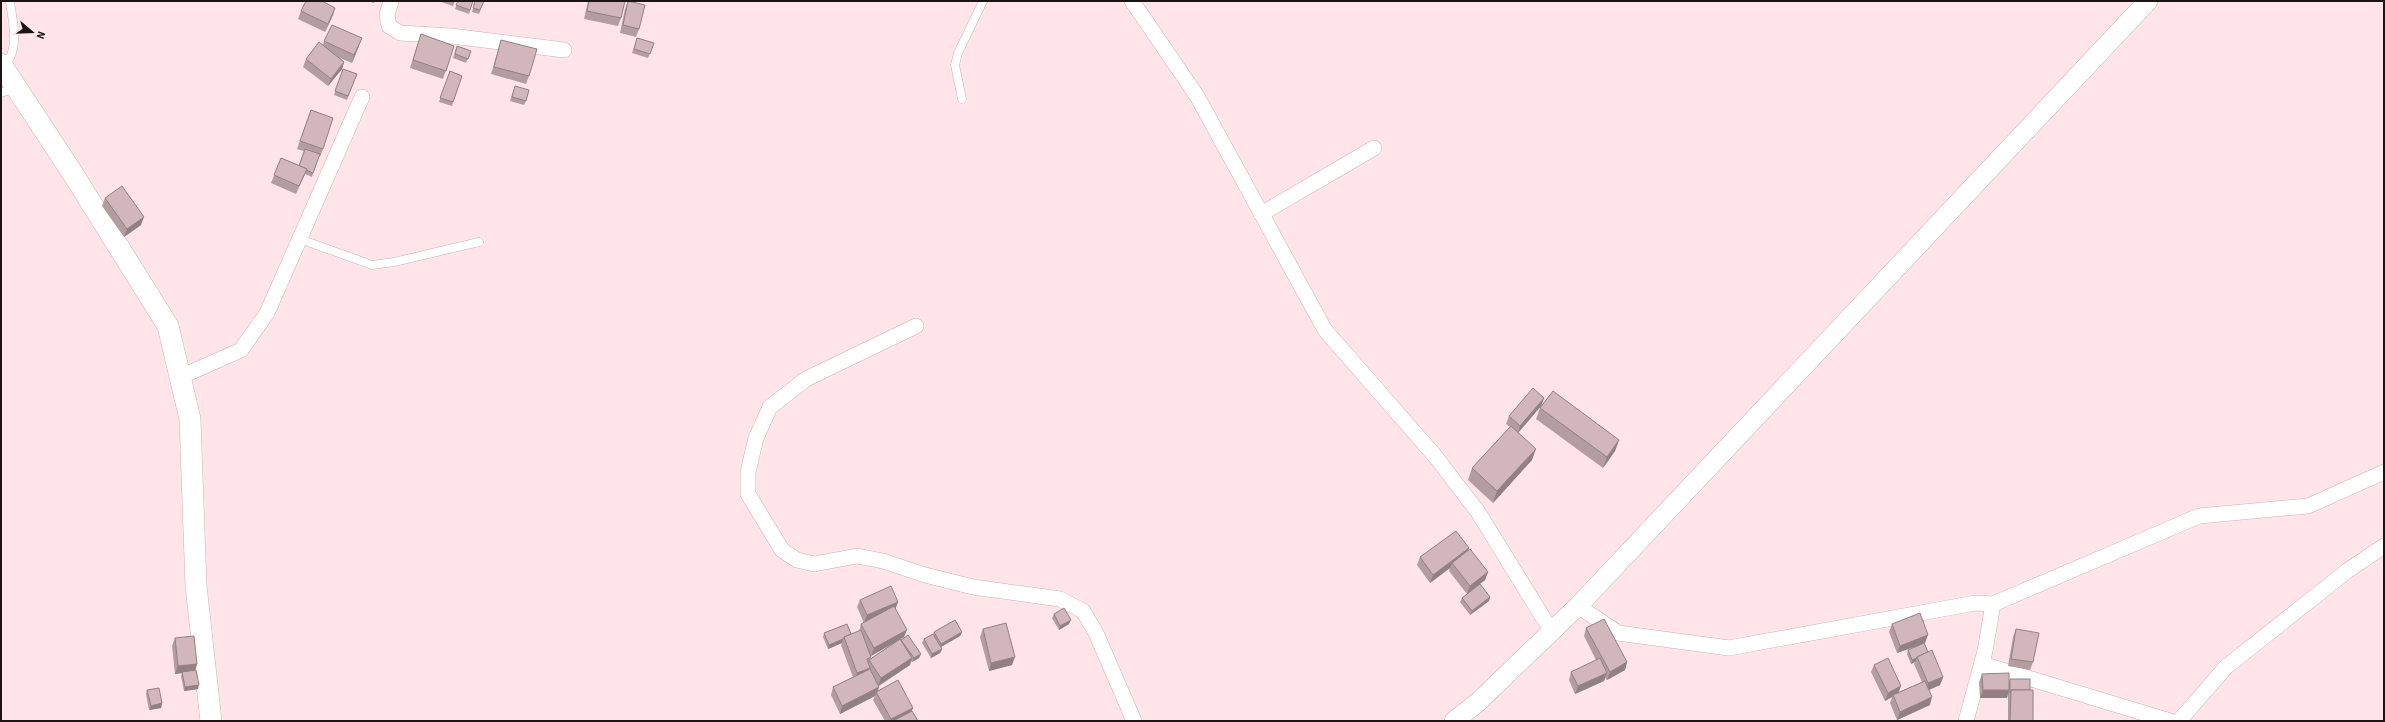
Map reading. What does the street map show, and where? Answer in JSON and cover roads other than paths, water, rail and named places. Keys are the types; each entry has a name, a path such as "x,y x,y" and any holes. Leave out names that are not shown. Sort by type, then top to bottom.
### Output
{"main road":[{"path":"2,66 8,90 168,326 190,419 196,586 211,721"}],"street":[{"path":"391,1 387,15 388,26 400,33 451,36 564,50"},
{"path":"1132,1 1197,96 1325,330 1435,456 1478,512 1552,632"},
{"path":"1454,721 1477,703 1578,606 2148,1"},
{"path":"180,377 241,350 267,313 362,97"},
{"path":"1261,214 1374,148"},
{"path":"916,326 806,379 770,407 756,438 748,472 748,494 782,550 797,560 814,564 857,556 883,561 925,575 973,587 1060,599 1083,611 1096,633 1134,721"},
{"path":"1578,606 1618,633 1729,648 1976,603 1993,604 2199,516 2308,506 2384,472"},
{"path":"2180,721 2226,667 2347,570 2384,546"},
{"path":"1966,721 1982,664 1993,604"},
{"path":"1982,664 2170,721"}],"lane":[{"path":"2,66 12,56 16,44 10,1"},
{"path":"962,99 955,65 958,53 983,1"},
{"path":"300,239 372,265 394,262 478,242"}]}
